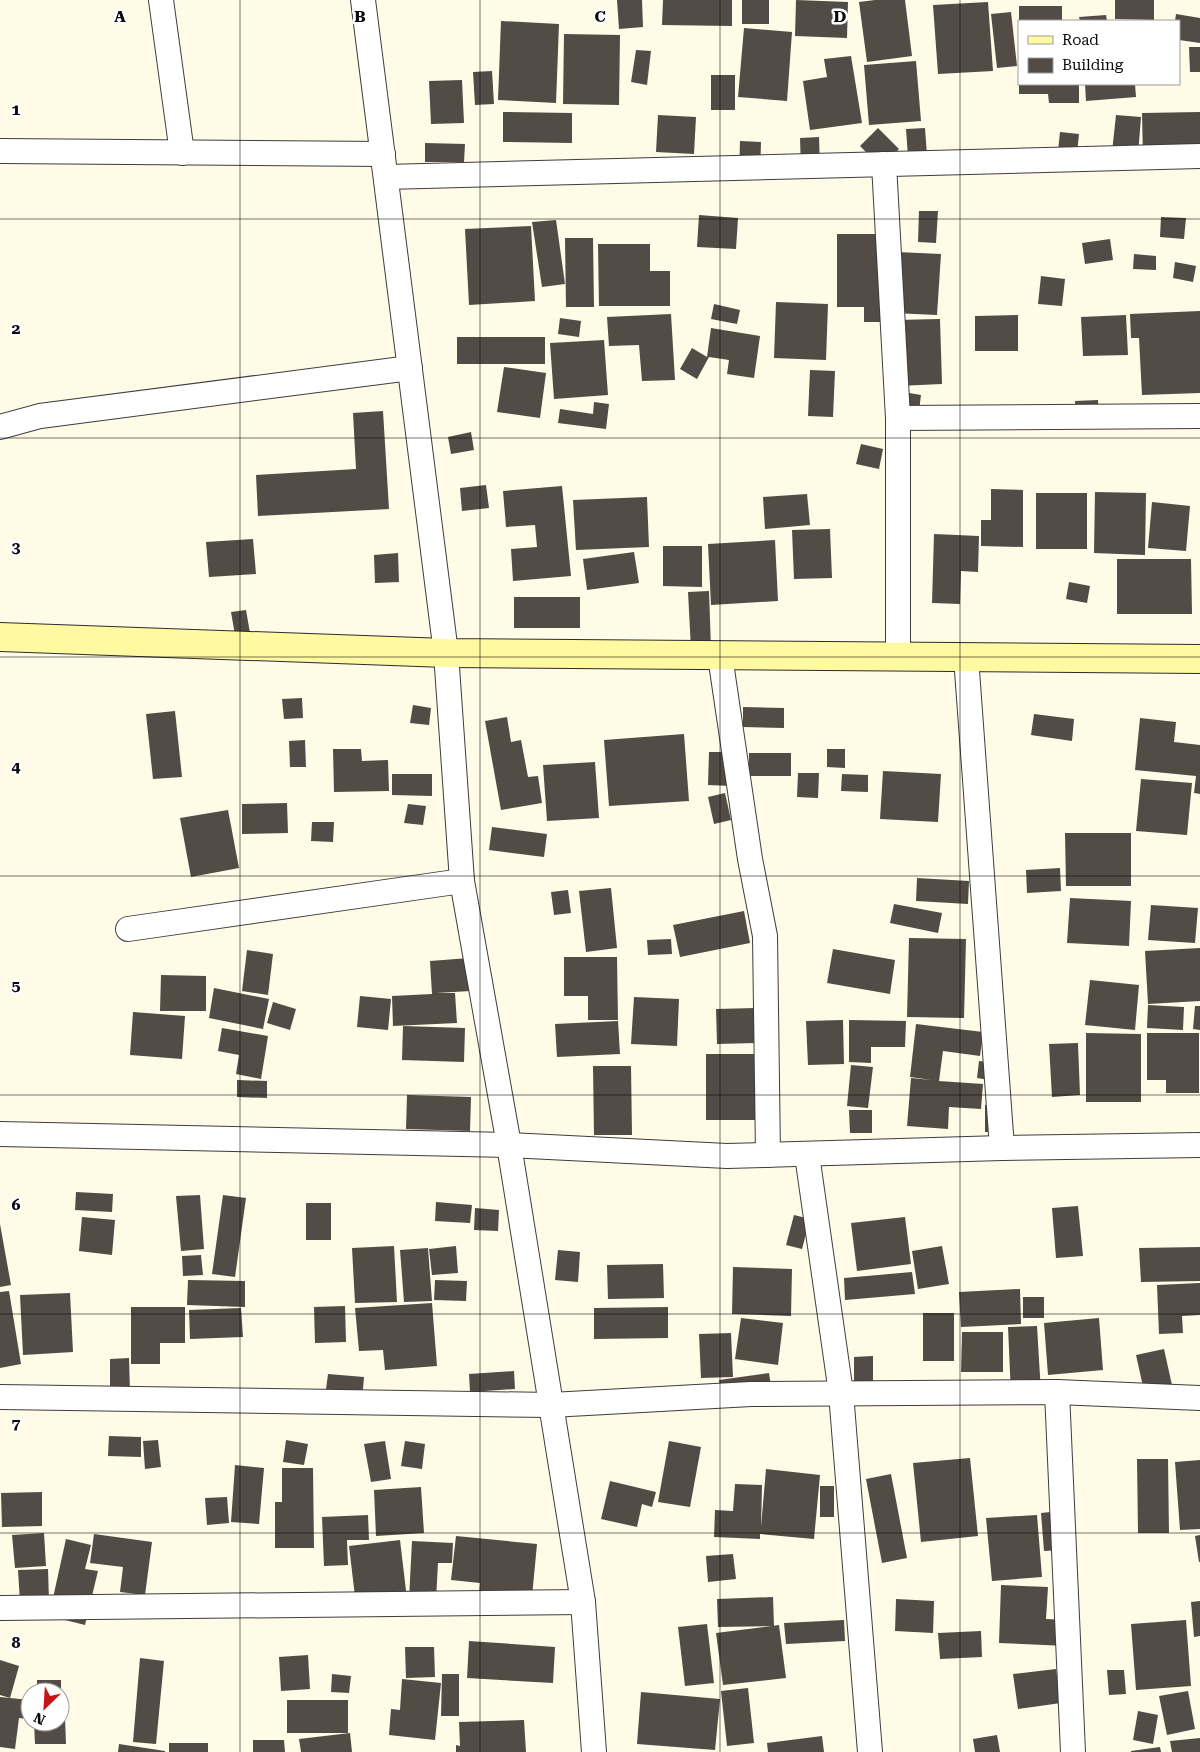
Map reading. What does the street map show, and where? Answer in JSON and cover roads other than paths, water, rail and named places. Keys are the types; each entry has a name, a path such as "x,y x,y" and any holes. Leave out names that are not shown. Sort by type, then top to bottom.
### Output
{"street":[{"path":"161,0 182,153"},
{"path":"363,0 446,653 462,881 509,1145 583,1602 594,1752"},
{"path":"0,151 383,154"},
{"path":"386,177 1200,156"},
{"path":"884,164 898,418 898,657"},
{"path":"0,428 40,416 410,368"},
{"path":"898,418 1200,416"},
{"path":"0,636 446,653 1200,659"},
{"path":"720,656 750,859 765,936 768,1155"},
{"path":"966,657 1002,1148"},
{"path":"128,929 462,881"},
{"path":"0,1134 509,1145 727,1156 1002,1148 1200,1145"},
{"path":"807,1155 841,1393 870,1752"},
{"path":"0,1397 551,1405 751,1394 841,1393 1057,1392 1200,1398"},
{"path":"1057,1392 1073,1752"},
{"path":"0,1608 583,1602"}]}
